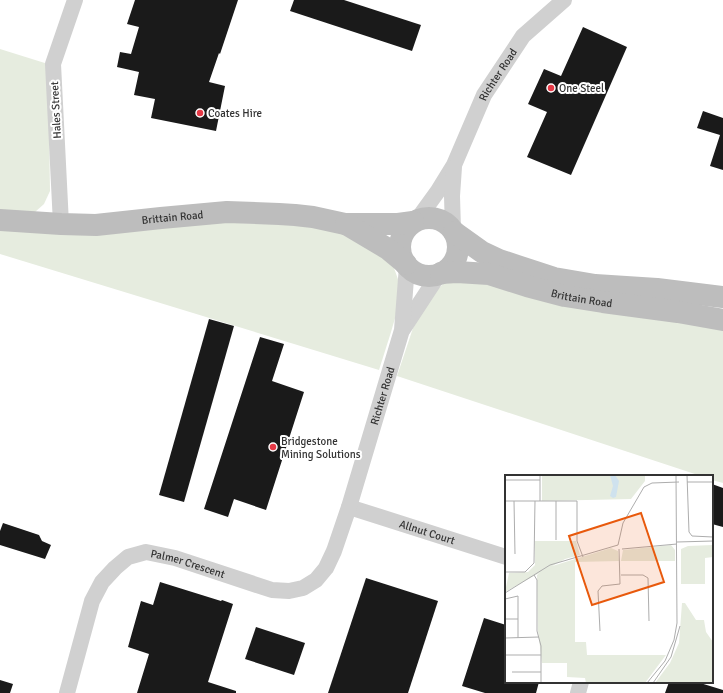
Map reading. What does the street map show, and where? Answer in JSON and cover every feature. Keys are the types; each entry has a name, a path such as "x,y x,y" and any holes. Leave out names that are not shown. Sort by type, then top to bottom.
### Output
{"main road":[{"name":"Brittain Road","path":"0,220 96,225 227,212 295,215 313,217 345,224 398,224 415,221"},
{"path":"425,218 433,218 447,224 453,231 457,241 458,251 455,260 449,268 430,276 422,275 407,265 401,256 400,246 406,229 415,221 425,218"},
{"name":"Brittain Road","path":"345,224 388,249 407,265"},
{"name":"Brittain Road","path":"453,231 487,255 517,267 554,278 595,285 657,289 723,297"},
{"name":"Brittain Road","path":"440,273 457,272 489,274 565,296 723,320"}],"street":[{"name":"Hales Street","path":"61,224 54,64 74,0"},
{"name":"Richter Road","path":"415,221 438,191 454,165 484,95 523,36 564,0"},
{"name":"Richter Road","path":"453,231 452,196 454,165"},
{"name":"Richter Road","path":"349,507 402,330 407,265"},
{"name":"Richter Road","path":"402,330 440,273"},
{"name":"Allnut Court","path":"349,507 505,557"},
{"name":"Palmer Crescent","path":"67,693 92,601 102,582 128,557 146,552 175,558 272,590 289,591 304,588 316,580 326,568 334,551 349,507"},
{"path":"578,693 581,683"}],"shaded area":[{"path":"0,49 48,64 50,191 44,204 35,212 0,212"},
{"path":"203,222 305,225 347,234 366,243 394,268 399,282 398,308 379,370 0,254 0,228"},
{"path":"466,278 723,326 723,483 713,480 713,475 698,475 397,376 415,322 428,299 444,283"}],"building":[{"path":"135,0 238,0 209,82 225,86 216,131 151,118 155,99 134,95 139,72 117,67 120,52 131,54 139,27 127,24"},
{"path":"294,0 344,0 421,25 412,51 290,11"},
{"path":"583,27 627,47 571,175 527,157 547,112 528,104 544,69 561,76"},
{"path":"703,111 723,118 723,170 710,166 720,135 697,128"},
{"path":"209,319 234,326 184,502 159,495"},
{"path":"260,337 284,344 272,381 304,392 266,510 234,499 228,517 204,509"},
{"path":"713,484 723,488 723,527 713,524"},
{"path":"3,523 39,535 42,541 51,545 45,559 0,545 0,531"},
{"path":"366,578 438,601 408,693 328,693"},
{"path":"160,582 233,604 208,682 236,691 236,693 137,693 149,654 128,647 141,601 153,605"},
{"path":"484,618 505,625 505,683 539,683 536,693 485,693 462,686"},
{"path":"256,627 305,643 294,675 245,659"},
{"path":"0,680 13,684 10,693 0,693"},
{"path":"669,683 700,683 723,690 723,693 665,693"}],"place":[{"name":"One Steel","path":"551,88"},
{"name":"Coates Hire","path":"200,113"},
{"name":"Bridgestone Mining Solutions","path":"273,447"}]}
